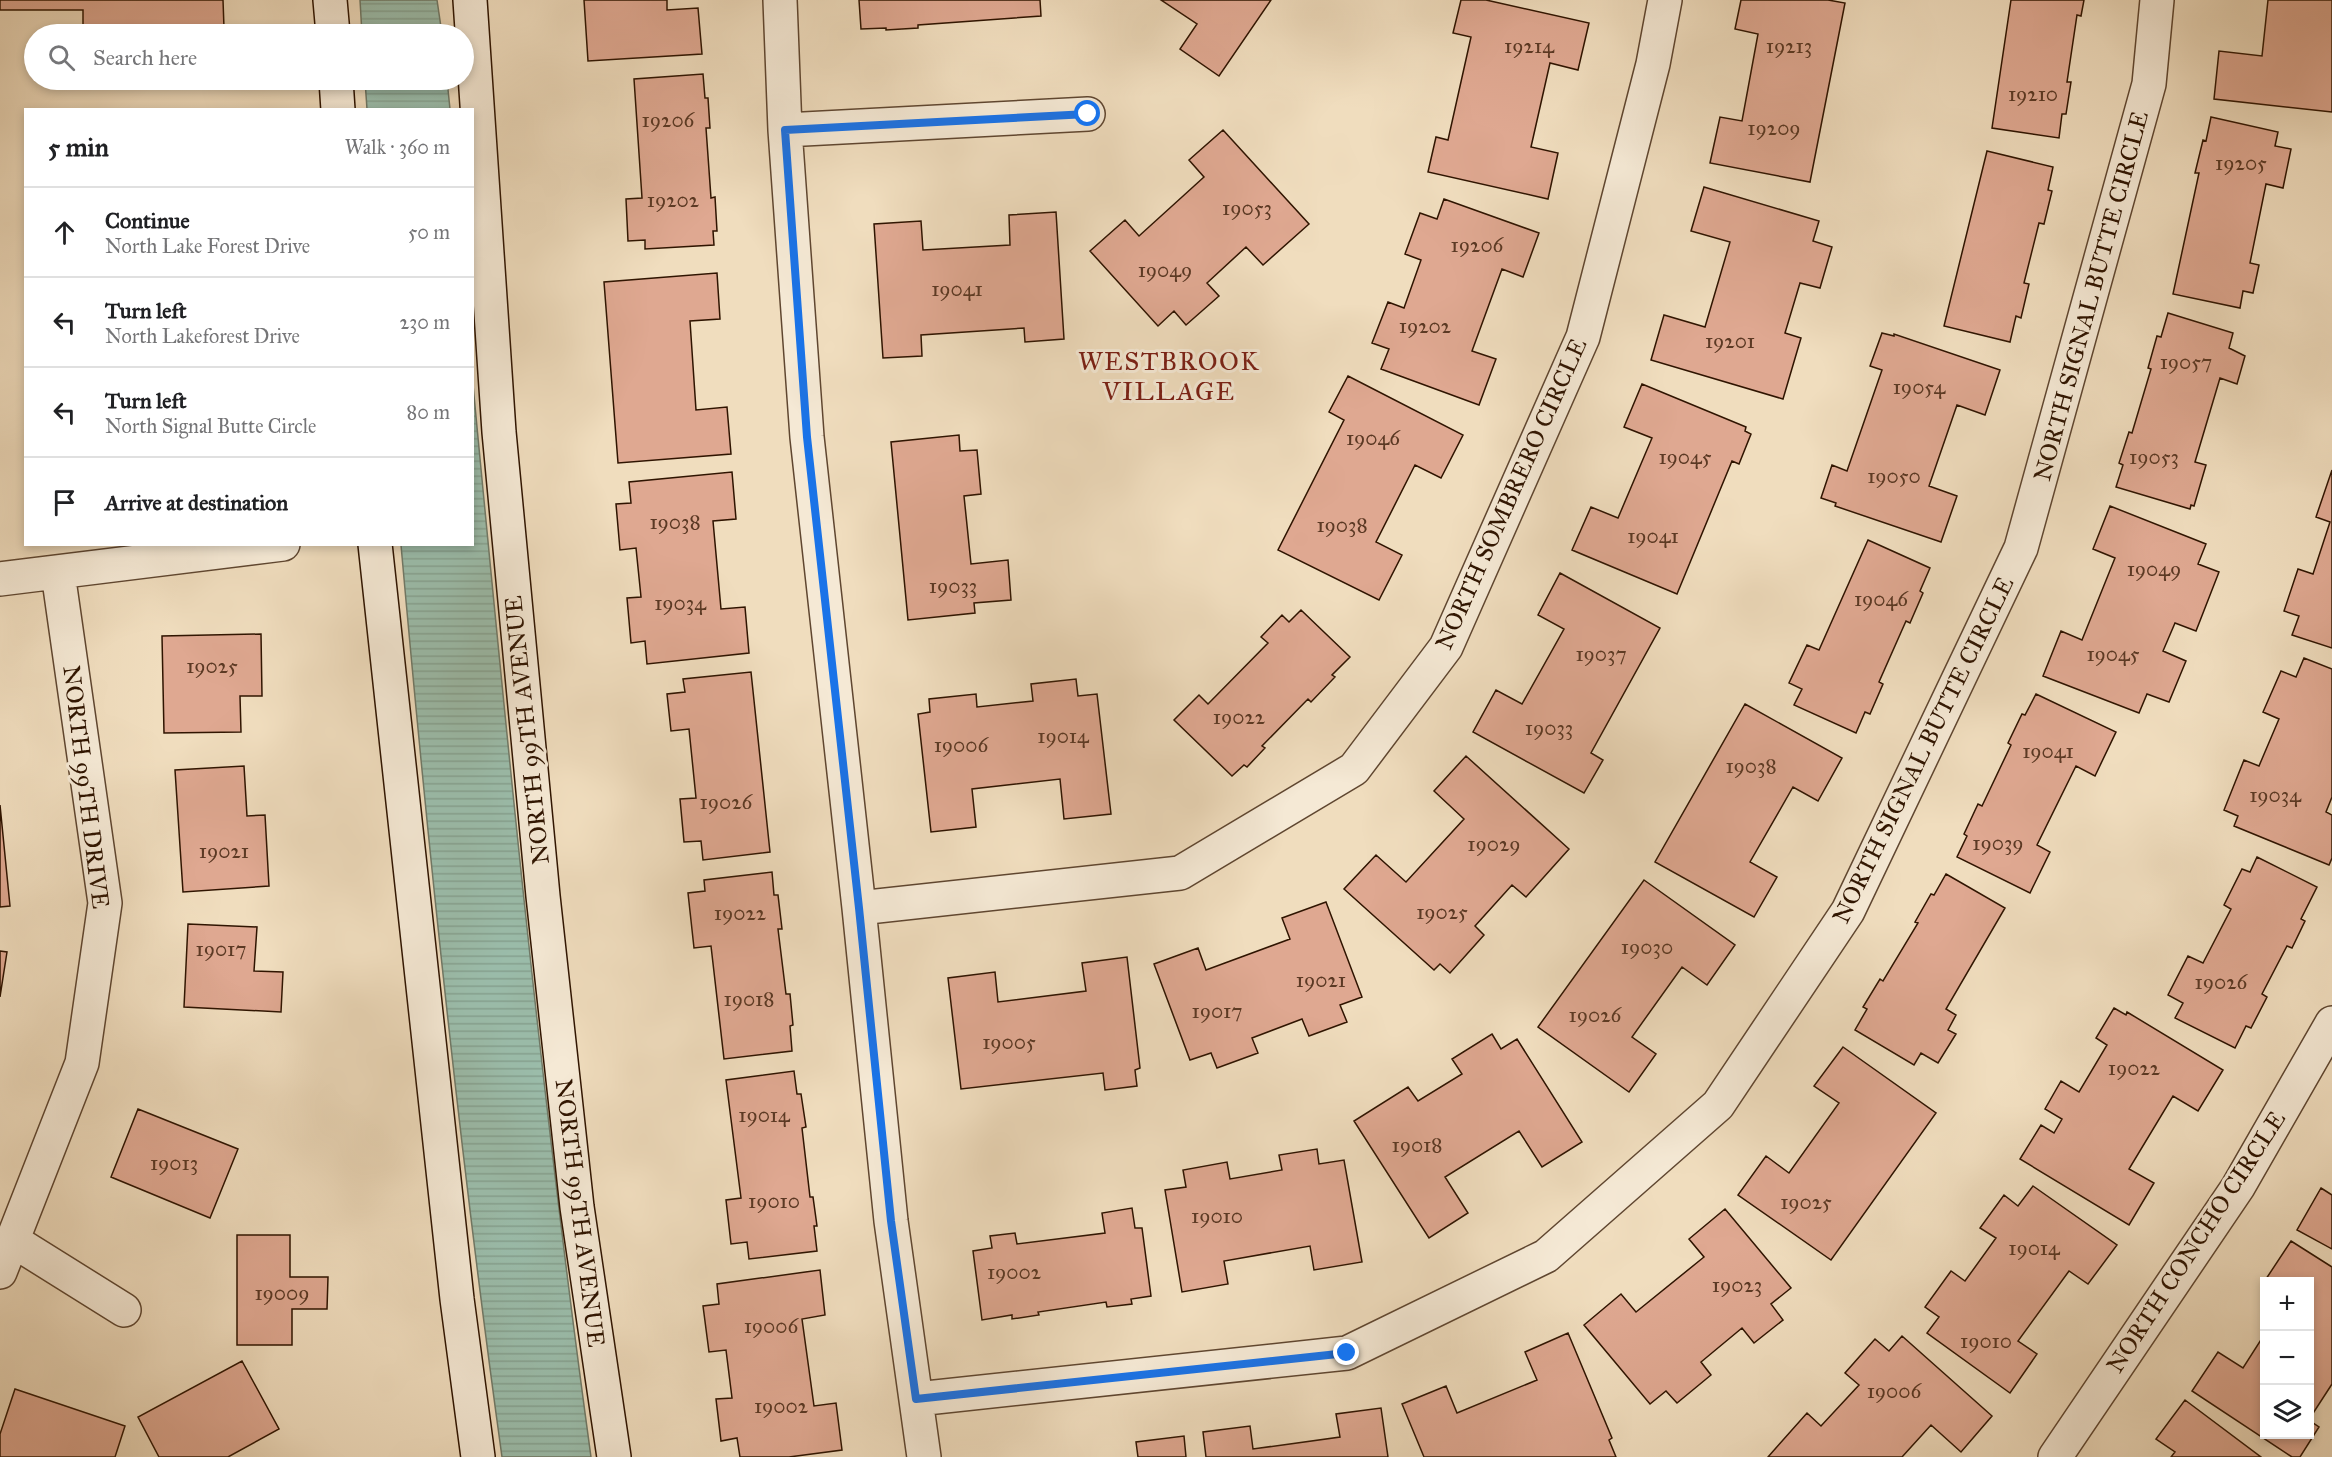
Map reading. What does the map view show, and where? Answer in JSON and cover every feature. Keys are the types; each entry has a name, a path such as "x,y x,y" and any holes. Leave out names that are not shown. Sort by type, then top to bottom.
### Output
{"street":[{"path":"330,0 332,24"},
{"name":"NORTH 99TH AVENUE","path":"470,0 472,24"},
{"path":"780,0 785,130 807,437 891,1221 924,1457"},
{"name":"NORTH SOMBRERO CIRCLE","path":"859,908 1180,873 1354,769 1446,647 1583,337 1653,64 1665,0"},
{"name":"NORTH SIGNAL BUTTE CIRCLE","path":"916,1399 1347,1353 1546,1256 1718,1105 1848,911 2021,548 2149,84 2157,0"},
{"name":"NORTH 99TH AVENUE","path":"474,60 499,432 543,896 577,1207 614,1457"},
{"path":"337,90 338,108"},
{"path":"785,130 1088,114"},
{"path":"0,579 267,546"},
{"path":"375,546 457,1299 478,1457"},
{"name":"NORTH 99TH DRIVE","path":"0,1272 82,1063 105,903 58,573"},
{"name":"NORTH CONCHO CIRCLE","path":"2055,1457 2238,1187 2332,1023"},
{"path":"12,1240 124,1310"}],"shaded area":[{"path":"360,0 437,0 441,24 361,24"},
{"path":"366,90 448,90 450,108 367,108"},
{"path":"474,395 512,788 541,1056 591,1457 502,1457 472,1229 422,773 401,546 474,546"}],"building":[{"path":"0,0 223,0 224,24 83,24 83,10 0,10"},
{"path":"584,0 667,0 667,10 698,8 702,54 588,61"},
{"path":"859,0 1040,0 1041,16 918,25 918,28 861,29"},
{"path":"1161,0 1271,0 1219,76 1180,49 1197,24"},
{"path":"1461,0 1486,0 1589,23 1578,70 1550,63 1531,147 1558,153 1548,199 1428,172 1436,137 1448,140 1471,37 1453,33"},
{"path":"1741,0 1828,0 1845,3 1810,182 1710,163 1720,117 1742,121 1758,34 1735,29"},
{"path":"2011,0 2084,0 2081,16 2077,15 2067,82 2071,82 2066,114 2062,114 2059,138 1992,128"},
{"path":"2268,0 2332,0 2332,112 2214,99 2219,51 2262,56"},
{"path":"703,74 705,98 708,98 710,128 706,128 711,198 715,197 717,231 713,231 714,245 645,249 645,240 628,241 626,199 642,198 634,79"},
{"path":"2211,117 2278,132 2275,146 2291,149 2283,188 2266,184 2250,263 2259,265 2253,293 2243,291 2240,308 2173,294 2199,173 2195,173"},
{"path":"1223,130 1309,224 1263,265 1246,247 1207,283 1219,296 1186,325 1174,311 1158,326 1090,251 1125,220 1139,236 1204,177 1189,160"},
{"path":"1987,151 2053,167 2048,190 2052,191 2044,224 2039,223 2024,283 2029,284 2021,318 2016,316 2010,342 1944,326"},
{"path":"1704,187 1819,221 1813,241 1832,247 1820,288 1800,283 1785,333 1801,338 1783,399 1651,360 1664,315 1705,327 1730,242 1691,231"},
{"path":"1444,199 1539,233 1523,277 1502,269 1472,351 1496,359 1479,405 1381,369 1389,349 1372,343 1388,302 1404,308 1421,260 1405,254 1420,213 1437,219"},
{"path":"1056,212 1064,339 1025,342 1024,328 921,335 922,356 883,358 874,224 921,221 923,250 1010,245 1009,215"},
{"path":"717,273 720,319 690,321 696,410 727,407 731,454 618,463 604,282"},
{"path":"2168,313 2233,333 2229,348 2245,356 2237,384 2220,378 2195,462 2206,465 2194,506 2191,505 2190,509 2116,487 2123,465 2119,463 2129,432 2132,433 2151,369 2148,368 2157,336 2161,337"},
{"path":"1882,333 1894,336 1894,334 2000,370 1985,415 1957,405 1929,486 1957,496 1941,542 1835,506 1836,503 1821,498 1832,465 1847,471 1882,370 1870,366"},
{"path":"1348,376 1463,435 1441,478 1415,465 1376,542 1402,555 1379,600 1278,550 1344,420 1329,412"},
{"path":"1642,384 1746,427 1745,431 1751,434 1739,464 1732,461 1677,594 1572,550 1591,507 1618,518 1652,438 1624,427"},
{"path":"959,435 960,451 977,450 981,494 964,496 971,564 1008,560 1011,600 974,603 975,613 908,620 891,442"},
{"path":"2332,470 2332,648 2292,635 2299,616 2284,611 2298,569 2313,574 2330,522 2316,517"},
{"path":"732,472 736,519 713,521 721,609 745,607 749,653 647,664 645,641 631,643 627,598 641,597 636,548 620,550 616,504 631,503 629,482"},
{"path":"2110,506 2206,544 2198,564 2219,572 2196,631 2175,623 2163,651 2186,661 2169,702 2147,694 2139,713 2043,676 2061,631 2082,640 2115,558 2093,549"},
{"path":"1868,540 1930,568 1920,591 1923,593 1910,623 1906,621 1879,682 1883,684 1870,714 1865,712 1856,733 1794,705 1802,689 1789,683 1807,645 1819,650"},
{"path":"1560,573 1660,628 1591,753 1603,760 1584,793 1473,732 1496,690 1522,704 1564,629 1538,615"},
{"path":"1301,610 1350,657 1332,675 1335,677 1311,702 1308,699 1262,746 1265,748 1247,767 1244,765 1232,776 1174,720 1199,695 1208,704 1268,643 1261,637 1282,615 1289,622"},
{"path":"261,634 262,696 240,696 241,732 164,733 162,636"},
{"path":"2304,658 2332,669 2332,797 2326,812 2332,815 2332,858 2329,865 2234,826 2238,816 2224,810 2244,760 2259,766 2279,719 2263,712 2281,671 2296,677"},
{"path":"751,672 770,852 703,860 701,841 684,842 680,799 696,798 689,729 671,731 667,694 685,692 683,679"},
{"path":"1076,679 1078,696 1097,694 1111,814 1064,819 1060,779 972,789 976,827 931,832 918,714 930,712 929,699 976,694 977,707 1033,701 1031,684"},
{"path":"2036,694 2116,732 2095,776 2076,766 2037,845 2050,852 2030,893 1957,857 1967,836 1964,834 1978,804 1982,806 2011,745 2008,743 2022,714 2025,715"},
{"path":"1745,704 1842,758 1818,801 1793,787 1750,862 1777,877 1754,917 1655,862"},
{"path":"1466,756 1569,849 1526,897 1512,885 1475,926 1484,935 1450,973 1440,964 1434,970 1344,889 1376,855 1406,882 1464,819 1434,791"},
{"path":"244,766 247,816 265,815 269,886 183,892 175,770"},
{"path":"0,805 10,906 0,907"},
{"path":"2257,857 2317,887 2301,919 2305,921 2292,948 2287,946 2262,994 2267,997 2251,1028 2246,1026 2235,1048 2175,1018 2183,1003 2168,995 2188,956 2203,963 2231,909 2224,905 2242,869 2250,872"},
{"path":"772,872 774,895 778,895 782,929 778,929 786,994 790,994 793,1025 790,1026 792,1051 724,1059 711,946 694,948 688,893 705,891 704,880"},
{"path":"1946,874 2005,908 1946,1009 1956,1015 1948,1030 1956,1034 1938,1063 1921,1053 1914,1065 1855,1030 1867,1009 1863,1007 1880,979 1883,981 1918,923 1915,922 1931,894 1934,895"},
{"path":"1644,880 1735,945 1707,985 1682,967 1632,1037 1656,1054 1629,1092 1538,1027"},
{"path":"1326,902 1362,997 1340,1005 1347,1022 1309,1036 1302,1019 1252,1038 1258,1053 1217,1068 1211,1053 1190,1060 1154,964 1198,948 1206,970 1290,939 1282,918"},
{"path":"188,924 257,927 254,971 283,972 281,1012 184,1007"},
{"path":"0,951 7,952 0,997"},
{"path":"1127,957 1140,1068 1135,1070 1137,1086 1105,1090 1103,1073 961,1089 948,978 995,972 998,1002 1086,991 1082,963"},
{"path":"2114,1008 2126,1015 2127,1012 2223,1070 2198,1111 2173,1096 2129,1169 2154,1183 2129,1225 2020,1159 2041,1125 2054,1133 2062,1119 2045,1109 2061,1081 2079,1092 2107,1045 2096,1038"},
{"path":"1492,1034 1501,1049 1517,1039 1582,1142 1542,1167 1519,1131 1445,1177 1468,1213 1429,1238 1354,1121 1408,1087 1418,1101 1462,1074 1452,1059"},
{"path":"1843,1047 1936,1113 1831,1260 1738,1195 1766,1156 1789,1173 1839,1103 1814,1086"},
{"path":"794,1071 797,1094 801,1094 806,1127 802,1128 810,1197 813,1197 817,1226 814,1226 817,1251 749,1259 747,1242 731,1244 726,1200 741,1198 726,1080"},
{"path":"138,1109 238,1149 210,1218 111,1177"},
{"path":"1317,1149 1319,1164 1344,1160 1362,1262 1314,1270 1310,1246 1224,1261 1228,1284 1182,1292 1165,1190 1186,1187 1183,1170 1227,1162 1230,1179 1282,1170 1279,1155"},
{"path":"2033,1186 2117,1245 2088,1284 2069,1271 2018,1341 2037,1354 2010,1393 1927,1333 1939,1317 1925,1307 1951,1271 1965,1281 1996,1238 1980,1228 2004,1195 2018,1206"},
{"path":"2321,1188 2332,1195 2332,1249 2297,1230"},
{"path":"1132,1208 1135,1228 1142,1228 1151,1296 1131,1299 1132,1304 1107,1307 1106,1302 1038,1312 1039,1315 1012,1319 1012,1315 982,1320 973,1251 992,1248 990,1236 1015,1233 1017,1244 1105,1233 1102,1213"},
{"path":"1725,1209 1791,1288 1771,1304 1783,1320 1754,1343 1742,1328 1701,1362 1711,1375 1677,1403 1666,1391 1650,1404 1584,1325 1621,1294 1636,1312 1704,1257 1689,1239"},
{"path":"237,1235 290,1235 290,1277 328,1277 327,1309 292,1309 292,1345 237,1345"},
{"path":"2291,1241 2332,1267 2332,1384 2314,1412 2314,1277 2267,1277"},
{"path":"820,1270 825,1315 802,1319 814,1406 836,1403 842,1450 789,1457 740,1457 737,1438 721,1441 716,1399 732,1398 726,1350 709,1352 703,1306 719,1304 717,1284"},
{"path":"1568,1333 1612,1438 1609,1440 1616,1457 1424,1457 1402,1404 1446,1386 1457,1413 1537,1380 1525,1352"},
{"path":"1902,1336 1992,1416 1961,1452 1931,1425 1902,1457 1768,1457 1807,1413 1821,1426 1859,1385 1845,1373 1875,1339 1889,1351"},
{"path":"2260,1341 2260,1436 2192,1391 2218,1352 2243,1368"},
{"path":"242,1361 279,1429 228,1457 159,1457 138,1417"},
{"path":"15,1389 125,1426 115,1457 0,1457 0,1434"},
{"path":"2185,1400 2261,1457 2171,1457 2175,1452 2156,1439"},
{"path":"1381,1408 1388,1457 1206,1457 1203,1432 1250,1426 1253,1449 1340,1437 1336,1414"},
{"path":"2314,1424 2319,1427 2314,1435"},
{"path":"1184,1436 1186,1457 1138,1457 1136,1442"},
{"path":"2265,1439 2311,1439 2300,1457 2292,1457"}],"district":[{"name":"WESTBROOK VILLAGE","path":"1169,376"}],"route":[{"path":"1088,114 785,130 807,437 891,1221 916,1399 1347,1353"}]}
